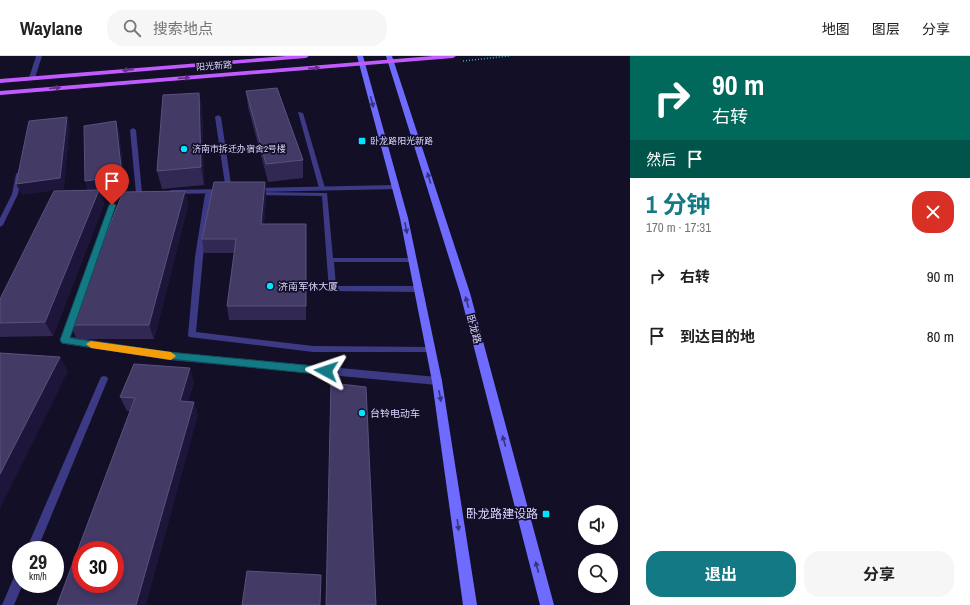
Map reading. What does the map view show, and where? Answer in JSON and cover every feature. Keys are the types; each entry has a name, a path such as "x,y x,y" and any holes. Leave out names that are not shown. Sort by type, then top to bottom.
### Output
{"main road":[{"name":"阳光新路","path":"0,81 306,56"},
{"name":"阳光新路","path":"0,93 361,60 453,56"},
{"name":"卧龙路","path":"390,59 465,293 546,605"},
{"path":"361,60 395,187 437,381 470,605"}],"street":[{"path":"32,78 39,56"},
{"path":"162,192 239,192 322,188 395,187"},
{"path":"65,340 169,356 437,381"}],"lane":[{"path":"300,113 322,188"},
{"path":"218,117 239,192"},
{"path":"133,130 143,192"},
{"path":"0,225 15,194 20,167"},
{"path":"418,289 332,288 325,194 239,192 208,194 199,257 192,335 314,349 430,350"},
{"path":"65,340 112,205"},
{"path":"330,260 412,260"},
{"path":"35,541 104,379"},
{"path":"8,605 13,593"}],"building":[{"path":"277,88 303,160 266,164 246,91"},
{"name":"济南市拆迁办宿舍2号楼","path":"199,93 201,167 157,171 163,95"},
{"path":"67,117 60,178 16,184 29,121"},
{"path":"116,121 122,176 85,181 84,126"},
{"name":"济南军休大厦","path":"214,182 265,182 261,224 306,224 306,306 227,306 236,239 202,239"},
{"path":"99,190 45,322 0,323 0,299 54,191"},
{"path":"185,191 149,325 70,325 123,192"},
{"path":"0,353 60,357 0,474"},
{"path":"134,364 190,368 180,401 194,402 136,605 57,605 62,593 64,593 64,586 72,565 72,593 124,593 124,541 81,541 135,398 120,397"},
{"path":"331,383 366,387 376,605 326,605"},
{"path":"247,571 321,575 320,605 242,605"}],"slow traffic":[{"path":"91,344 171,356"}],"place":[{"name":"卧龙路阳光新路","path":"362,141"},
{"name":"济南市拆迁办宿舍2号楼","path":"184,149"},
{"name":"济南军休大厦","path":"270,286"},
{"name":"台铃电动车","path":"362,413"},
{"name":"卧龙路建设路","path":"546,514"}],"route":[{"path":"112,205 65,340 169,356 326,371"}]}
